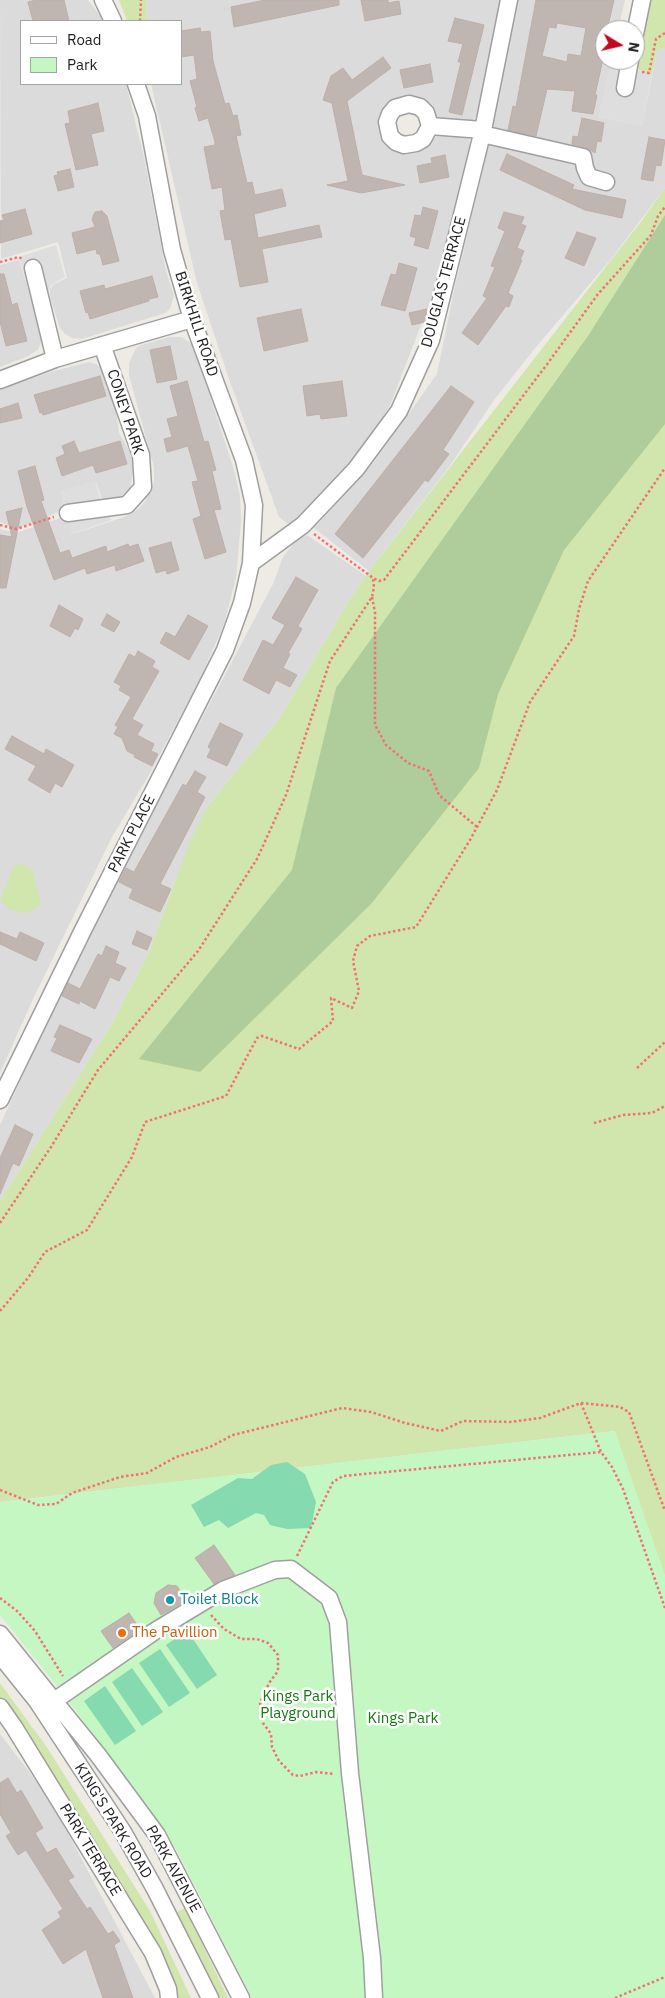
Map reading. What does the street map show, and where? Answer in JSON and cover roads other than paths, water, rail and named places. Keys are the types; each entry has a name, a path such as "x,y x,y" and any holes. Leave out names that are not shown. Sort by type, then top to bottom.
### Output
{"street":[{"path":"103,0 113,20"},
{"name":"DOUGLAS TERRACE","path":"252,563 303,526 356,469 399,412 432,340 482,132 509,0"},
{"path":"638,20 642,0"},
{"path":"625,88 628,70"},
{"name":"BIRKHILL ROAD","path":"136,85 148,116 172,250 192,319 244,460 254,505 252,563"},
{"path":"430,126 482,132 583,157 584,168 589,177 606,182"},
{"path":"33,268 55,359"},
{"path":"0,380 55,359 192,319"},
{"name":"CONEY PARK","path":"68,513 127,505 143,487 141,455 102,345"},
{"name":"PARK PLACE","path":"0,1100 83,930 225,650 242,604 252,563"},
{"path":"48,1705 155,1631 202,1602 223,1590 266,1573 275,1570 292,1569 329,1598 338,1622 350,1773 372,1958 374,1998"},
{"name":"PARK AVENUE","path":"0,1634 48,1705 98,1755 157,1835 241,1998"},
{"name":"KING'S PARK ROAD","path":"0,1655 48,1705 155,1889 210,1998"},
{"name":"PARK TERRACE","path":"0,1707 153,1953 168,1989 169,1998"}],"place":[{"name":"Toilet Block","path":"170,1600"},
{"name":"The Pavillion","path":"122,1633"}],"park label":[{"name":"Kings Park Playground","path":"298,1706"},
{"name":"Kings Park","path":"403,1719"}]}
